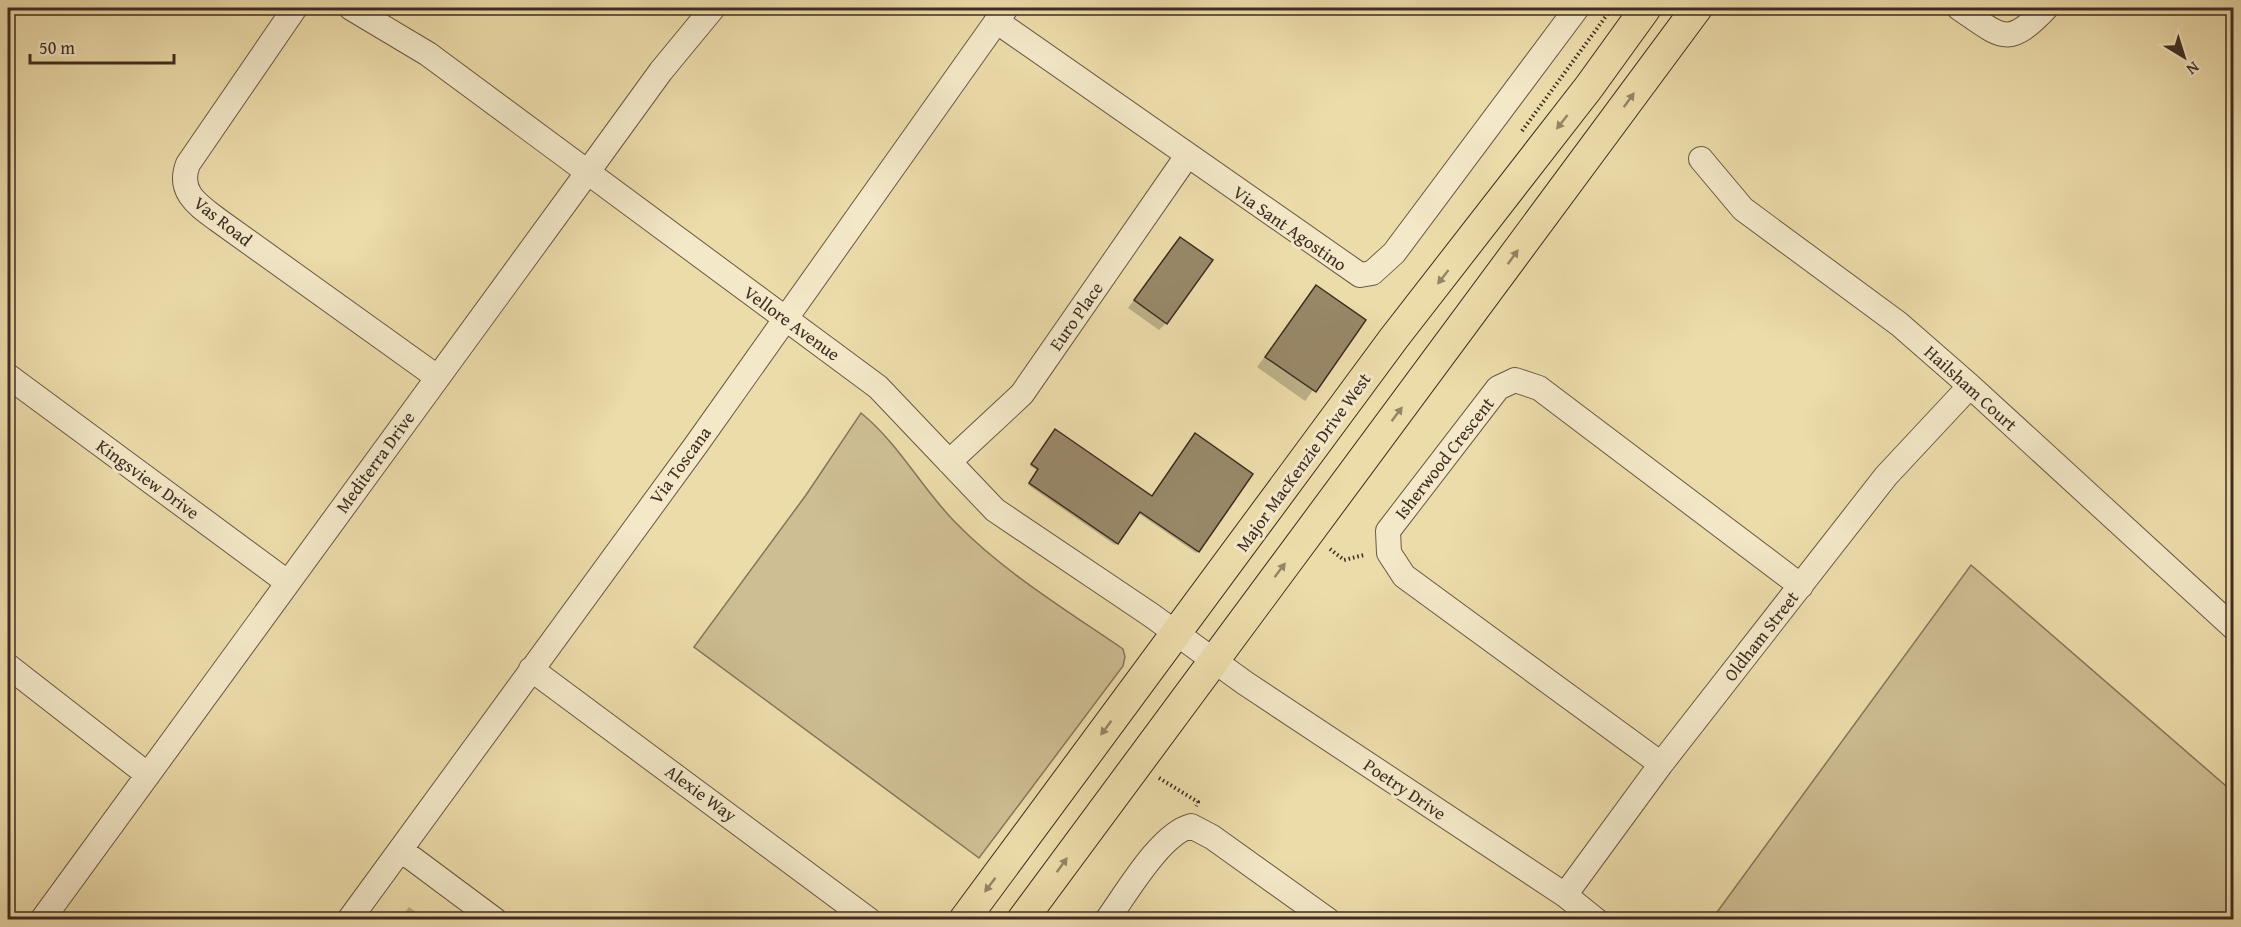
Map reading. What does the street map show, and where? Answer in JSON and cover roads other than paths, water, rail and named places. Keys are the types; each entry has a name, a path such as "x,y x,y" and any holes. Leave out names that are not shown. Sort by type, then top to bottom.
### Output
{"main road":[{"name":"Major MacKenzie Drive West","path":"964,920 1394,338 1590,87 1646,8"},
{"path":"1022,920 1697,8"}],"street":[{"name":"Vas Road","path":"295,8 188,164 184,175 185,187 198,205 437,377"},
{"name":"Vellore Avenue","path":"351,8 428,54 878,387 995,510 1214,660"},
{"name":"Mediterra Drive","path":"42,920 661,71 713,8"},
{"name":"Via Sant Agostino","path":"1001,14 1187,156 1351,271 1360,275 1372,273 1394,253 1577,8"},
{"path":"1959,8 1997,33 2012,36 2019,33 2046,8"},
{"name":"Via Toscana","path":"349,920 696,445 1001,14"},
{"name":"Euro Place","path":"949,462 1022,394 1187,156"},
{"name":"Hailsham Court","path":"1701,159 1743,209 1899,324 2234,628"},
{"name":"Kingsview Drive","path":"8,376 287,582"},
{"name":"Isherwood Crescent","path":"1661,764 1404,576 1389,553 1388,531 1498,388 1515,380 1539,388 1800,586"},
{"name":"Oldham Street","path":"1565,895 1661,764 1886,476 1970,386"},
{"name":"Poetry Drive","path":"1214,660 1565,895 1596,920"},
{"path":"8,666 148,775"},
{"name":"Alexie Way","path":"531,669 869,920"},
{"path":"1107,920 1164,843 1182,828 1191,826 1212,837 1328,920"},
{"path":"401,850 495,920"}]}
